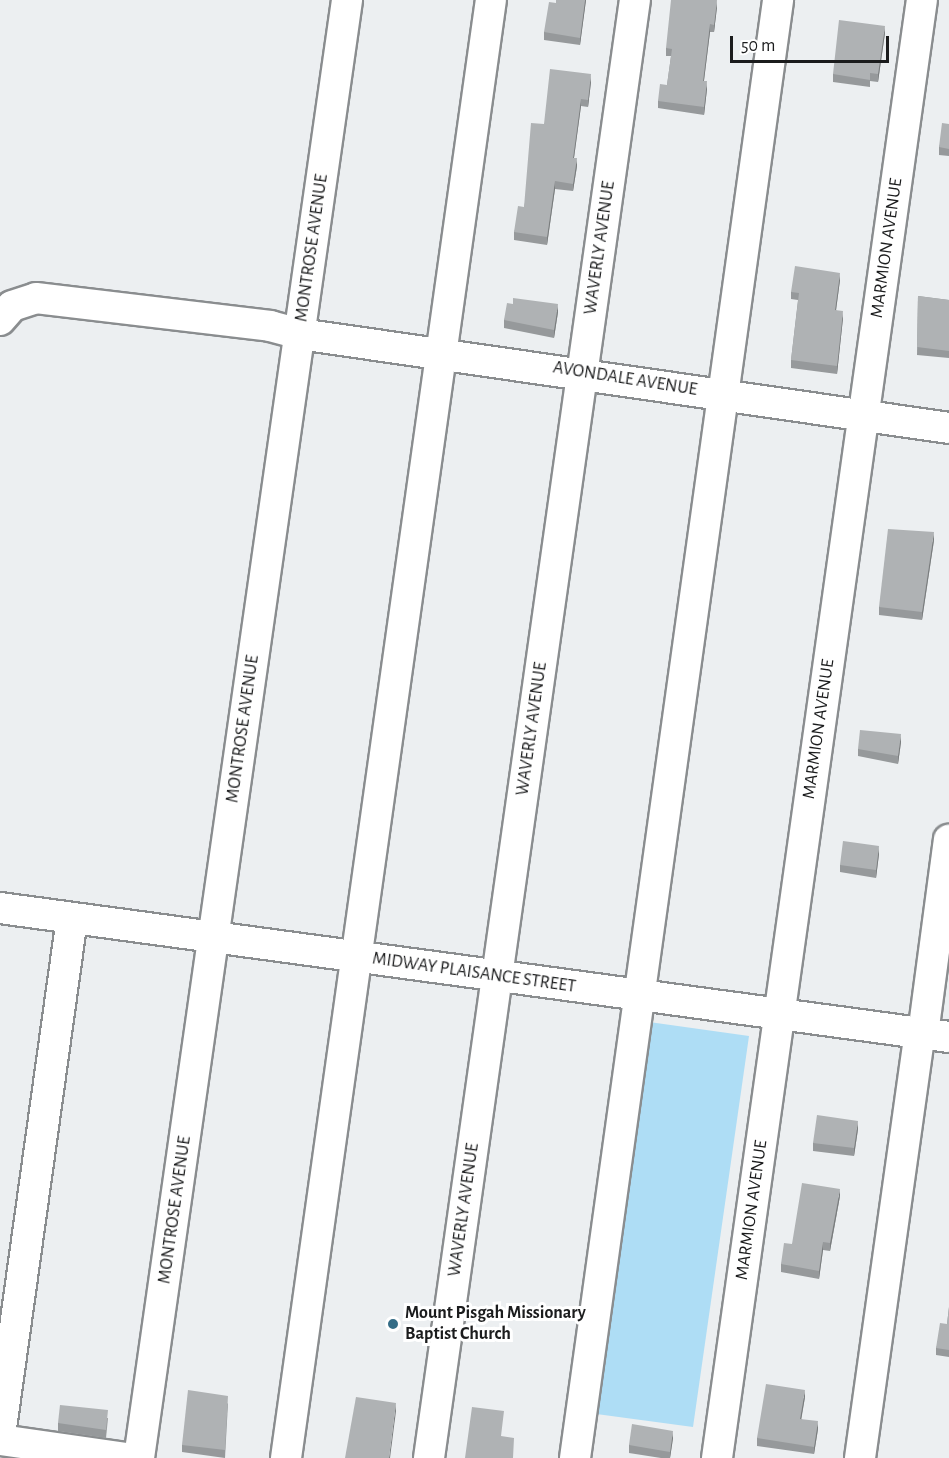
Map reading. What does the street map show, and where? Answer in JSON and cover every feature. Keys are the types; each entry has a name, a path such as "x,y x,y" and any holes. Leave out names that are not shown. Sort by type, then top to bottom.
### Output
{"street":[{"name":"MONTROSE AVENUE","path":"140,1458 347,0"},
{"path":"286,1458 491,0"},
{"name":"WAVERLY AVENUE","path":"429,1458 635,0"},
{"path":"575,1458 778,0"},
{"name":"MARMION AVENUE","path":"717,1458 922,0"},
{"name":"AVONDALE AVENUE","path":"0,320 12,306 36,298 270,326 300,334 583,373 949,428"},
{"path":"860,1458 930,1035 949,840"},
{"name":"MIDWAY PLAISANCE STREET","path":"0,908 930,1035"},
{"path":"0,1435 72,918"},
{"path":"0,1440 126,1458"}],"shaded area":[{"path":"642,1021 749,1036 693,1427 589,1413"}],"building":[{"path":"556,0 585,0 580,38 544,32 549,2 556,3"},
{"path":"671,0 717,0 714,25 710,24 703,81 707,81 704,107 658,101 660,84 667,85 672,49 666,48"},
{"path":"839,20 885,26 878,74 870,73 870,80 833,74"},
{"path":"550,69 591,74 588,100 581,99 573,158 577,158 573,184 555,181 547,237 514,232 518,206 524,207 531,123 544,124"},
{"path":"942,123 949,124 949,149 939,147"},
{"path":"795,266 840,273 835,310 843,311 837,366 791,360 799,293 791,292"},
{"path":"918,296 949,300 949,351 917,347"},
{"path":"513,298 558,304 554,330 504,320 507,303 513,304"},
{"path":"888,529 934,532 922,612 879,607"},
{"path":"860,730 901,734 898,756 858,749"},
{"path":"843,841 879,846 876,870 840,865"},
{"path":"817,1115 858,1121 854,1148 813,1143"},
{"path":"802,1183 840,1189 830,1243 823,1242 819,1271 781,1264 784,1243 792,1244"},
{"path":"949,1307 949,1350 936,1348 940,1323 947,1324"},
{"path":"766,1384 805,1390 800,1419 818,1421 814,1447 757,1438"},
{"path":"188,1390 228,1396 225,1450 182,1445"},
{"path":"356,1397 396,1403 389,1458 345,1458"},
{"path":"60,1405 108,1410 106,1430 58,1423"},
{"path":"472,1407 504,1411 501,1436 514,1438 513,1458 465,1458"},
{"path":"632,1424 673,1431 670,1452 629,1445"}],"place":[{"name":"Mount Pisgah Missionary Baptist Church","path":"393,1324"}]}
